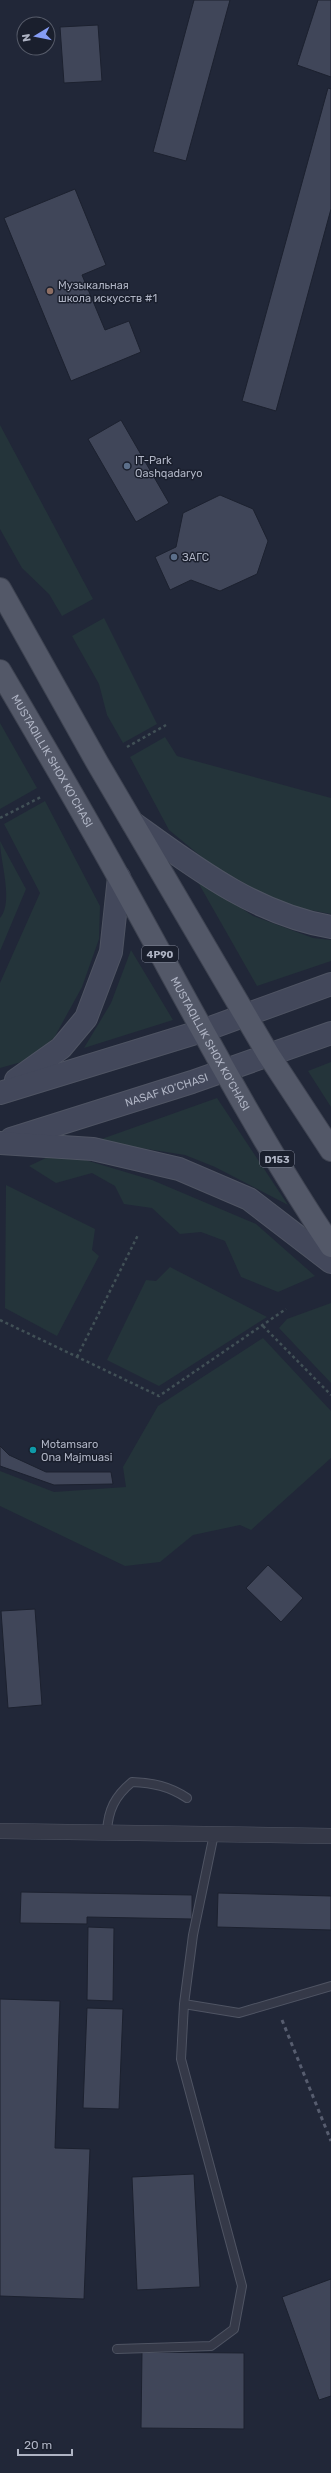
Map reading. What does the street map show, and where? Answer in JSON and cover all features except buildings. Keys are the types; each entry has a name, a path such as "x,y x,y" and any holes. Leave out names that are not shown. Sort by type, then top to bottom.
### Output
{"main road":[{"path":"0,589 133,824 246,1014 268,1054 331,1150"},
{"name":"MUSTAQILLIK SHOX KO'CHASI","path":"0,671 118,876 202,1031 301,1202 331,1246"},
{"path":"133,824 231,890 281,914 331,927"},
{"path":"0,1092 43,1063 61,1048 86,1018 111,952 118,876"},
{"path":"0,1092 202,1031 331,984"},
{"name":"NASAF KO‘CHASI","path":"0,1143 75,1120 331,1033"},
{"path":"0,1143 93,1149 179,1169 249,1199 331,1262"}],"street":[{"path":"0,1831 331,1836"}],"lane":[{"path":"107,1832 108,1814 119,1793 132,1782 155,1783 175,1790 187,1798"},
{"path":"117,2349 211,2346 234,2329 242,2286 181,2060 184,2004 193,1935 214,1834"},
{"path":"184,2004 239,2013 331,1986"}],"path":[{"path":"127,747 166,725"},
{"path":"0,818 41,796"},
{"path":"78,1357 138,1235"},
{"path":"0,1320 159,1396 286,1309"},
{"path":"263,1326 331,1395"}],"shaded area":[{"path":"0,425 93,599 62,616 49,594 22,568 0,529"},
{"path":"104,618 157,724 123,743 107,715 99,684 72,636"},
{"path":"0,723 37,788 0,809"},
{"path":"165,737 177,756 331,798 331,914 299,908 248,888 203,858 169,830 130,757"},
{"path":"45,801 100,906 99,939 82,987 54,1038 25,1061 0,1068 0,983 40,893 4,824"},
{"path":"0,841 26,889 0,951 0,918 4,911 6,892"},
{"path":"195,877 253,916 313,938 331,940 331,961 257,986"},
{"path":"131,950 173,1020 84,1048 111,1003"},
{"path":"331,1062 331,1107 308,1071"},
{"path":"217,1098 288,1205 215,1167 185,1155 96,1141"},
{"path":"50,1156 82,1159 152,1180 256,1224 315,1276 278,1292 241,1277 225,1241 201,1232 180,1234 152,1208 124,1204 115,1186 92,1173 56,1183 29,1166"},
{"path":"6,1185 95,1229 92,1250 99,1256 57,1336 5,1308"},
{"path":"170,1267 267,1317 159,1386 107,1360 146,1280 156,1281"},
{"path":"331,1303 331,1383 279,1328 287,1319"},
{"path":"263,1338 331,1411 331,1458 251,1530 240,1525 193,1535 160,1562 125,1566 0,1506 0,1471 54,1492 126,1487 123,1467 158,1406"}],"railway":[{"path":"282,2020 331,2141"}],"place":[{"name":"Музыкальная школа искусств #1","path":"50,291"},
{"name":"IT-Park Qashqadaryo","path":"127,466"},
{"name":"ЗАГС","path":"174,557"},
{"name":"Motamsaro Ona Majmuasi","path":"33,1450"}]}
